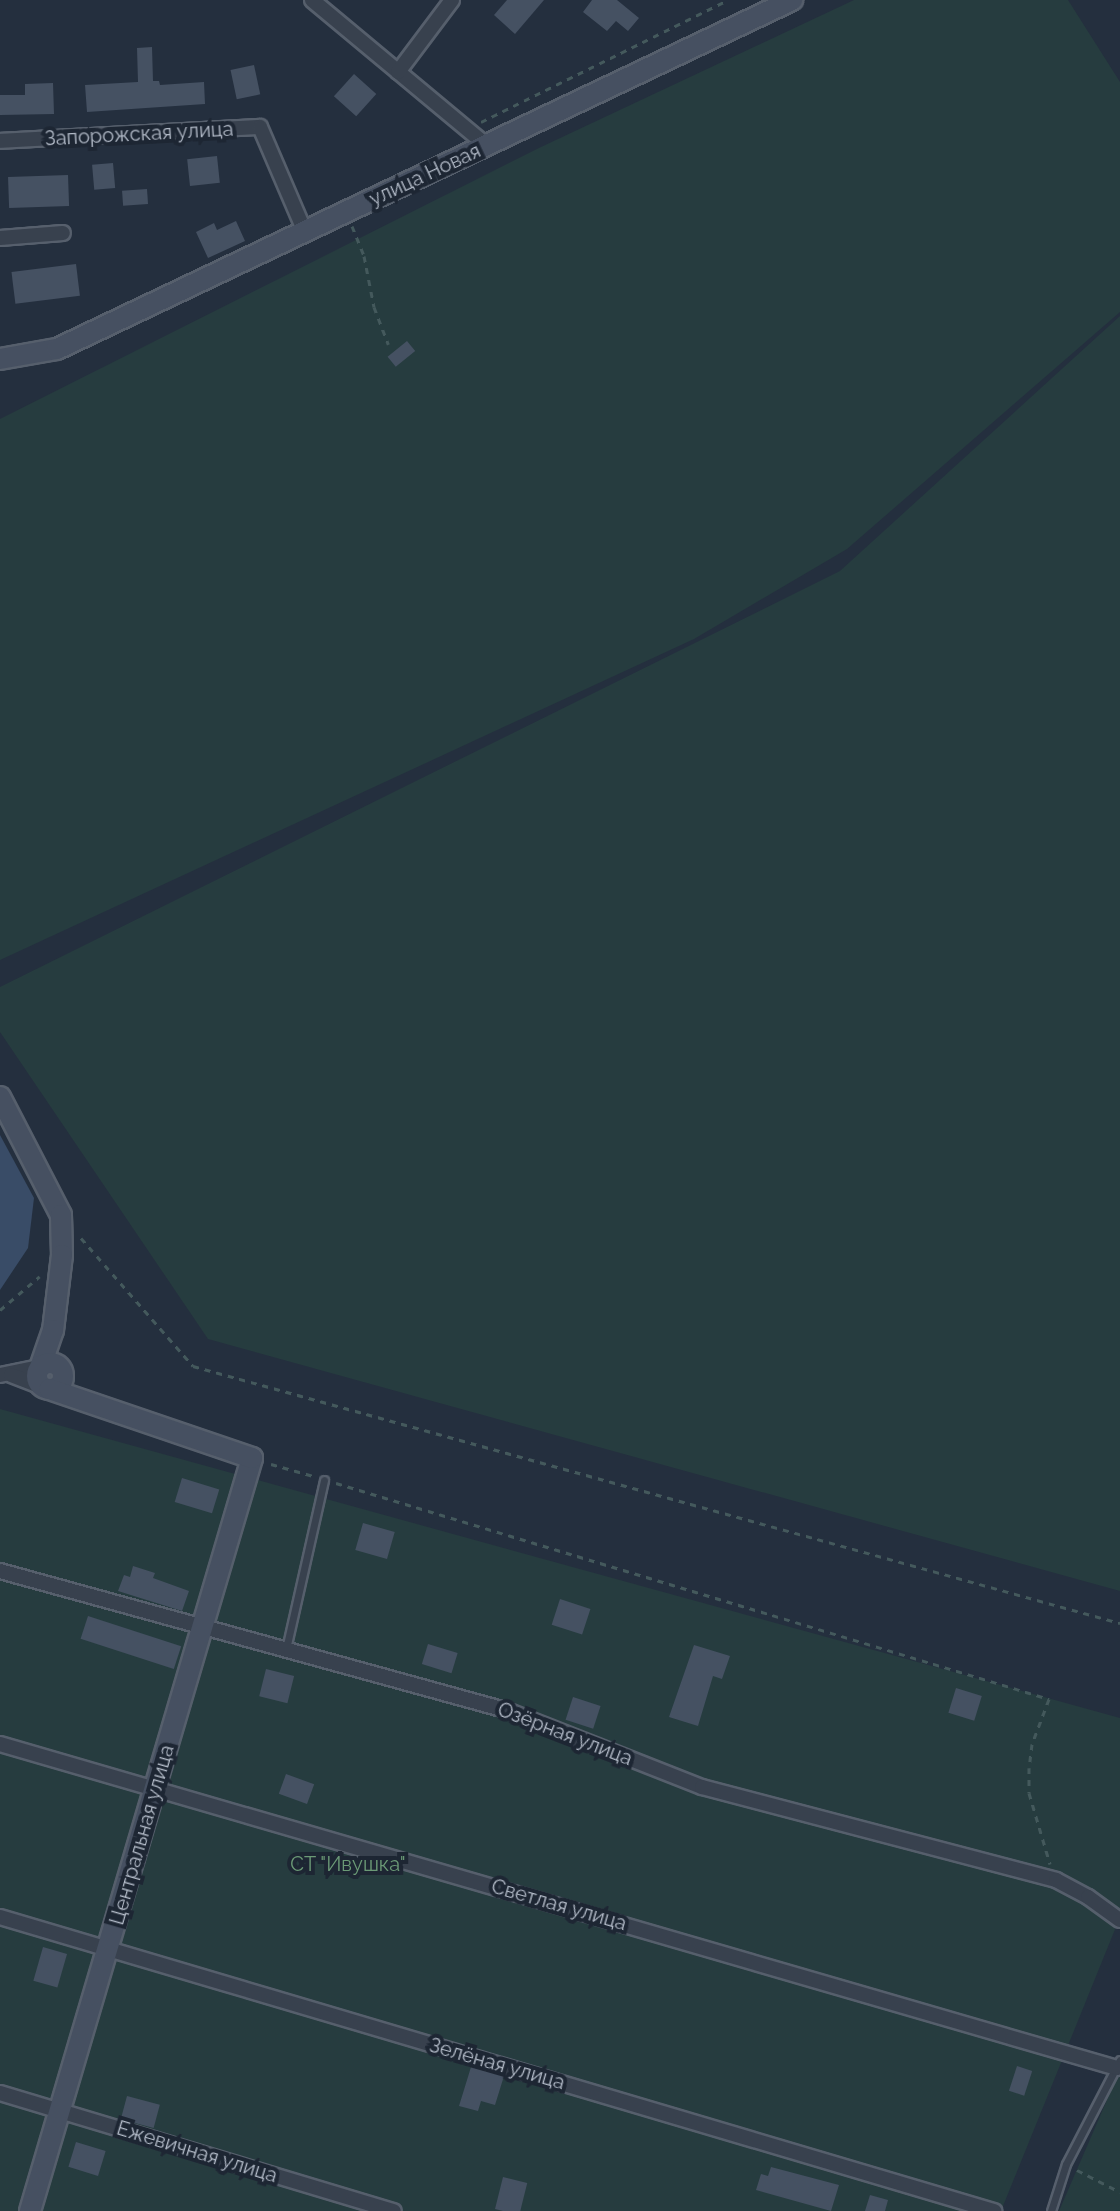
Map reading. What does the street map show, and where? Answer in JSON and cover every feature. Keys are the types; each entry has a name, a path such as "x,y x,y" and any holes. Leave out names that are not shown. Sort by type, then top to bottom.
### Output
{"street":[{"path":"312,0 486,145"},
{"path":"398,72 452,0"},
{"name":"улица Новая","path":"0,359 57,349 792,0"},
{"name":"Запорожская улица","path":"0,141 260,127 305,232"},
{"path":"0,238 63,233"},
{"path":"0,1097 61,1215 62,1255 53,1330 55,1381"},
{"path":"53,1330 37,1379 55,1381"},
{"path":"5,1375 40,1367"},
{"path":"5,1375 55,1381 96,1407 252,1458"},
{"name":"Центральная улица","path":"30,2211 252,1458"},
{"name":"Озёрная улица","path":"0,1571 509,1711 702,1787 1056,1880 1088,1897 1120,1920"},
{"name":"Светлая улица","path":"0,1744 1118,2064"},
{"name":"Зелёная улица","path":"0,1917 994,2211"},
{"name":"Ежевичная улица","path":"0,2093 394,2211"}],"lane":[{"path":"286,1651 324,1480"},
{"path":"1051,2211 1066,2164 1118,2064"}],"path":[{"path":"467,129 728,0"},
{"path":"347,212 364,256 374,307 388,344"},
{"path":"81,1238 193,1366 1120,1623"},
{"path":"0,1310 62,1255"},
{"path":"252,1458 1049,1699 1032,1744 1029,1793 1056,1880"},
{"path":"1066,2164 1120,2192"}],"green space":[{"path":"854,0 1068,0 1120,82 1120,312 847,549 694,639 0,960 0,419 541,147"},
{"path":"1120,316 1120,1591 208,1339 0,1032 0,987 840,571"},
{"name":"СТ \"Ивушка\"","path":"0,1409 1120,1718 1120,1917 1001,2211 0,2211"},
{"path":"1120,2070 1120,2211 1059,2211"}],"water":[{"path":"0,1135 34,1198 28,1248 0,1290"}],"building":[{"path":"507,0 544,0 515,34 494,15"},
{"path":"592,0 617,0 639,18 628,31 616,21 607,31 583,12"},
{"path":"152,47 153,81 159,81 160,85 204,82 205,104 87,112 85,85 138,82 137,48"},
{"path":"254,65 260,94 237,99 231,70"},
{"path":"354,74 376,94 356,116 334,96"},
{"path":"53,83 54,114 0,115 0,95 25,95 25,84"},
{"path":"217,156 220,183 190,186 187,159"},
{"path":"113,163 115,188 94,190 92,165"},
{"path":"68,175 69,206 9,208 8,177"},
{"path":"147,189 148,204 123,206 122,191"},
{"path":"236,221 245,241 208,258 196,232 214,223 217,230"},
{"path":"76,264 80,296 15,304 11,272"},
{"path":"407,341 415,351 396,367 388,357"},
{"path":"182,1478 219,1489 212,1513 175,1502"},
{"path":"363,1523 395,1532 387,1559 355,1550"},
{"path":"133,1566 155,1573 153,1578 189,1591 182,1611 118,1591 124,1575 130,1577"},
{"path":"560,1599 590,1609 582,1635 552,1625"},
{"path":"88,1616 181,1646 174,1669 81,1639"},
{"path":"428,1644 458,1653 452,1673 422,1664"},
{"path":"694,1645 730,1656 722,1679 713,1676 698,1726 669,1717"},
{"path":"266,1669 294,1676 287,1703 259,1696"},
{"path":"956,1688 982,1696 974,1721 948,1713"},
{"path":"573,1697 601,1706 593,1729 566,1720"},
{"path":"286,1774 314,1784 307,1804 279,1794"},
{"path":"43,1947 67,1954 57,1988 33,1981"},
{"path":"1017,2066 1032,2071 1024,2096 1009,2091"},
{"path":"471,2067 504,2076 495,2105 481,2101 478,2111 459,2106"},
{"path":"127,2096 160,2105 154,2128 121,2119"},
{"path":"76,2142 106,2151 98,2176 68,2167"},
{"path":"771,2167 839,2185 831,2211 756,2190 761,2174 768,2176"},
{"path":"503,2177 527,2183 520,2211 495,2209"},
{"path":"870,2195 888,2200 885,2211 865,2211"}]}
